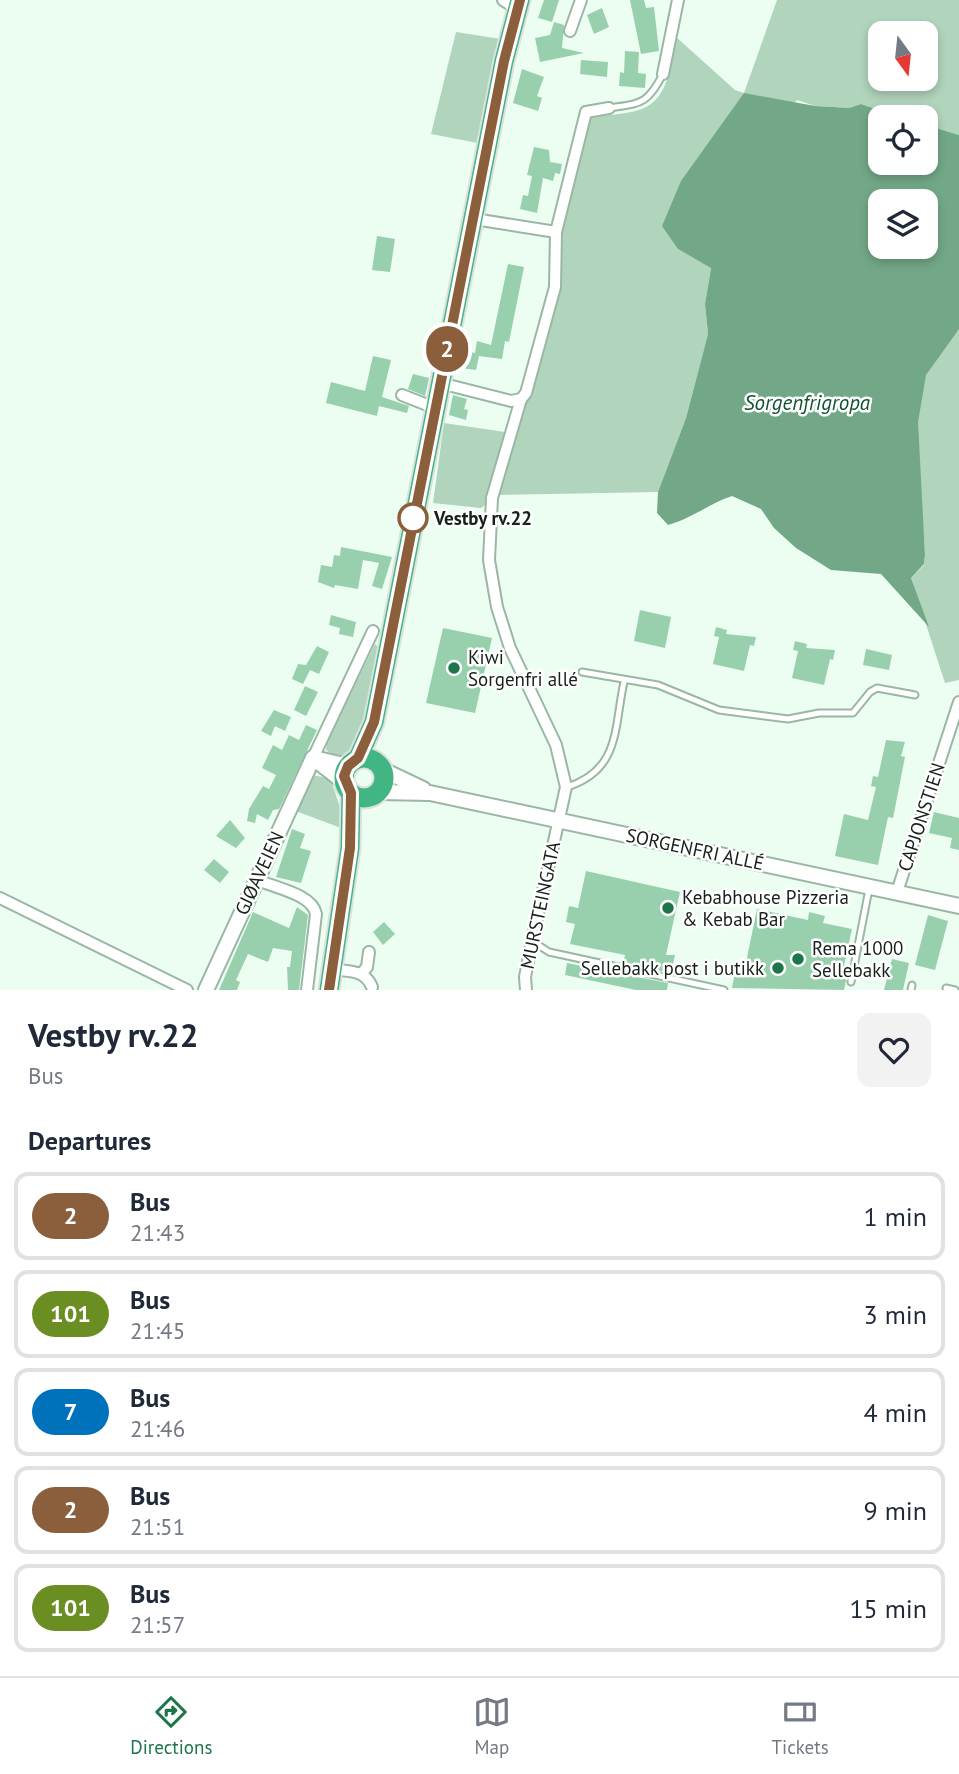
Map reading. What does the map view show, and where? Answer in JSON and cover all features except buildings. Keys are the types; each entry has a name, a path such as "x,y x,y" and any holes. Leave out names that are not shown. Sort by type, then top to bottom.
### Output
{"highway":[{"path":"329,990 358,782 374,722 474,219 513,3"},
{"path":"358,782 384,781 374,722"},
{"path":"358,782 380,766"}],"street":[{"path":"570,31 581,0"},
{"path":"663,74 678,0"},
{"path":"566,788 556,745 510,648 496,607 489,559 492,498 521,399 526,393 555,287 556,232 586,111 608,108"},
{"path":"474,219 556,232"},
{"path":"440,383 511,401 521,399"},
{"path":"402,394 435,408"},
{"name":"GJØAVEIEN","path":"206,990 373,631"},
{"name":"CAPJONSTIEN","path":"897,892 959,702"},
{"path":"313,758 358,782 430,793"},
{"path":"380,766 430,793"},
{"name":"MURSTEINGATA","path":"526,990 525,977 532,941 566,788"},
{"name":"SORGENFRI ALLÉ","path":"430,793 959,906"},
{"path":"258,880 314,905 316,914 307,990"},
{"path":"0,898 187,990"},
{"path":"362,973 367,967 369,952"},
{"path":"332,969 362,973 368,977 372,987"}],"lane":[{"path":"608,108 642,102 651,97 663,74"},
{"path":"582,672 658,685 719,710 788,719 819,713 853,713 870,692 877,688 915,695"},
{"path":"566,788 582,783 607,757 617,735 624,681"},
{"path":"851,982 869,887"},
{"path":"532,941 549,952 724,990"},
{"path":"946,988 956,990"}],"shaded area":[{"path":"777,0 959,0 959,135 938,129 938,105 868,106 861,104 849,108 815,106 797,100 678,249 711,267 705,304 708,334 686,418 658,492 498,495 481,508 433,503 444,423 511,433 557,284 556,233 588,119 635,111 651,104 664,88 668,78 676,37 735,90 744,93"},
{"path":"456,32 501,39 488,145 431,134"},
{"path":"959,329 959,680 945,683 911,578 924,565 925,555 917,440 920,396 932,364"},
{"path":"375,644 378,647 361,745 348,754 336,755 326,750 327,743"},
{"path":"310,775 331,778 340,807 341,828 293,810"}],"water":[{"name":"Sorgenfrigropa","path":"744,93 815,106 849,108 861,104 868,106 868,175 938,175 938,129 959,135 959,329 926,375 918,422 925,555 924,564 911,578 929,627 881,574 831,570 796,548 774,528 761,509 732,496 668,525 657,513 658,492 686,418 708,334 705,304 711,268 678,249 662,226 681,181"}],"bus line":[{"name":"2","path":"329,990 350,848 351,793 346,788 344,776 348,766 358,758 374,722 504,61 520,0"}],"place":[{"name":"Vestby rv.22","path":"413,518"},
{"name":"Kiwi Sorgenfri allé","path":"454,668"},
{"name":"Kebabhouse Pizzeria & Kebab Bar","path":"668,908"},
{"name":"Rema 1000 Sellebakk","path":"798,959"},
{"name":"Sellebakk post i butikk","path":"778,968"}]}
